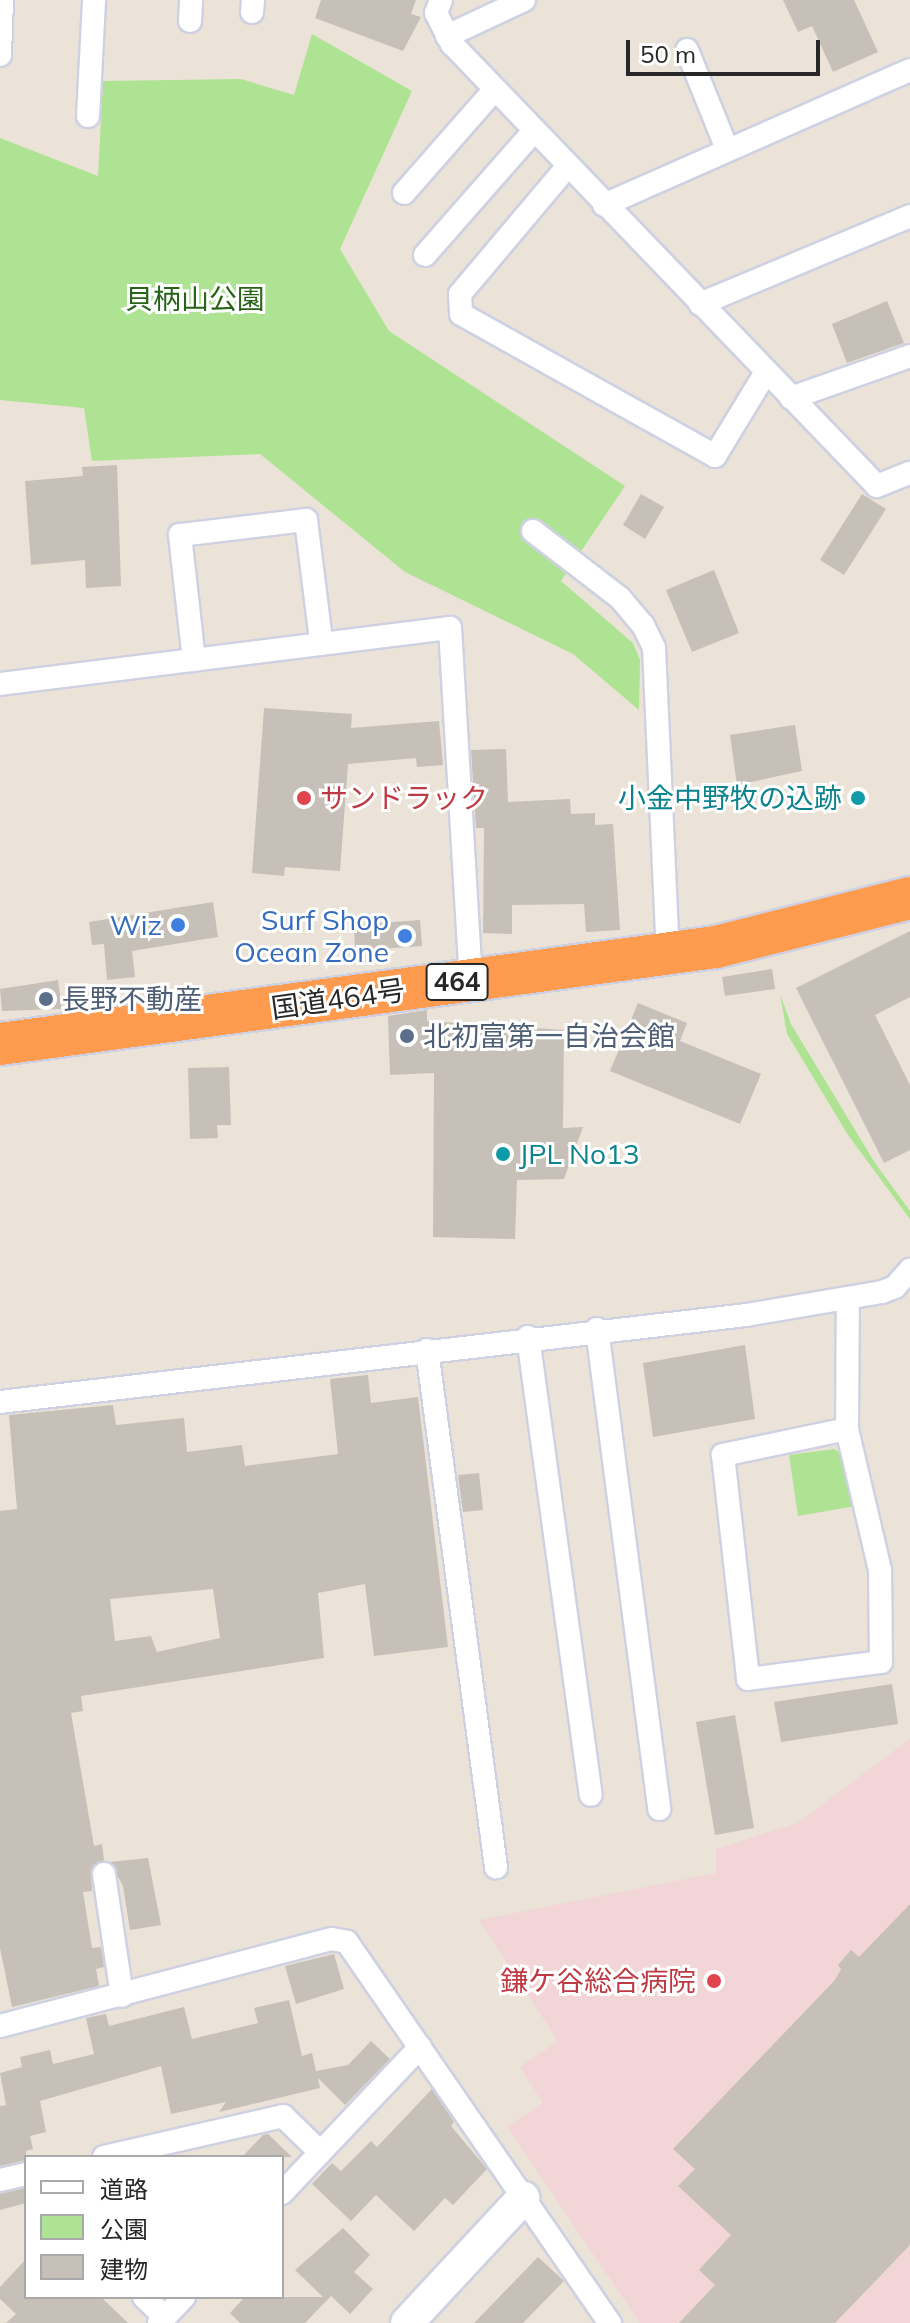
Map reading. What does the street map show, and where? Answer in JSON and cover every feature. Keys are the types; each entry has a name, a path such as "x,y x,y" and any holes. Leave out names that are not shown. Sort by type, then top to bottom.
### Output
{"highway":[{"name":"国道464号","path":"0,1044 668,954 767,937 910,898"}],"street":[{"path":"0,55 2,0"},
{"path":"88,116 94,0"},
{"path":"441,0 436,13 447,36 567,167 877,486 910,473"},
{"path":"447,36 524,0"},
{"path":"687,50 727,149"},
{"path":"604,205 910,70"},
{"path":"404,193 495,89"},
{"path":"425,255 534,131"},
{"path":"567,167 460,294 461,314 715,456 766,372"},
{"path":"700,304 910,216"},
{"path":"791,398 910,356"},
{"path":"194,660 180,535 306,520 321,641"},
{"path":"533,531 620,598 643,625 654,648 668,954"},
{"path":"0,684 321,641 450,628 471,980"},
{"path":"0,1402 528,1337 746,1315 895,1287 910,1270"},
{"path":"847,1429 723,1455 748,1679 881,1662 880,1570 847,1429 848,1298"},
{"path":"597,1329 659,1809"},
{"path":"528,1337 591,1795"},
{"path":"427,1350 496,1867"},
{"path":"104,1874 122,1996"},
{"path":"0,2026 332,1939 347,1942 610,2323"},
{"path":"284,2191 420,2047"},
{"path":"113,2155 283,2116 320,2152"},
{"path":"0,2180 24,2174"},
{"path":"407,2323 523,2198"},
{"path":"146,2299 162,2320 182,2299"}],"shaded area":[{"name":"鎌ケ谷総合病院","path":"910,1739 910,2323 640,2323 507,2127 543,2103 520,2067 558,2041 479,1920 716,1873 716,1849 797,1823"}],"green space":[{"name":"貝柄山公園","path":"312,34 412,91 340,249 389,331 625,486 561,581 633,643 640,660 639,710 573,654 405,572 260,454 92,461 84,408 0,400 0,138 98,176 103,81 241,79 294,95"},
{"path":"780,994 791,1024 875,1163 910,1211 910,1219 848,1135 787,1034"},
{"path":"834,1449 843,1455 856,1506 798,1516 789,1455"}],"building":[{"path":"321,0 416,0 411,14 421,17 403,51 315,18"},
{"path":"783,0 854,0 878,52 833,72 812,26 798,32"},
{"path":"887,301 904,343 847,363 832,324"},
{"path":"117,465 121,586 86,588 85,560 31,565 25,481 83,476 82,467"},
{"path":"641,494 664,507 645,539 623,525"},
{"path":"862,494 886,509 844,575 820,560"},
{"path":"714,570 739,633 692,652 666,590"},
{"path":"264,708 352,714 351,728 439,721 443,765 417,767 416,758 348,764 340,871 285,867 284,876 252,873"},
{"path":"795,725 802,771 737,785 730,735"},
{"path":"506,749 508,802 570,799 571,814 595,813 595,825 613,824 620,930 586,932 584,904 512,905 512,934 483,933 484,828 476,828 471,750"},
{"path":"213,902 218,937 132,951 135,977 107,980 104,944 92,945 89,922"},
{"path":"420,920 422,946 355,951 354,925"},
{"path":"910,931 910,997 875,1015 910,1085 910,1150 884,1163 796,988"},
{"path":"772,969 775,989 725,996 722,977"},
{"path":"58,980 62,1009 2,1011 0,989"},
{"path":"638,1003 687,1023 680,1041 761,1074 740,1124 610,1071"},
{"name":"JPL No13","path":"427,1010 427,1021 564,1030 563,1128 583,1127 564,1179 517,1180 515,1239 433,1237 434,1073 390,1075 388,1016"},
{"path":"229,1067 231,1125 217,1125 218,1138 190,1139 188,1068"},
{"path":"745,1345 755,1419 653,1437 643,1363"},
{"path":"368,1375 371,1403 418,1397 448,1647 374,1656 365,1584 318,1593 324,1658 81,1696 83,1711 71,1713 94,1846 102,1844 104,1860 91,1870 92,1891 83,1892 92,1948 101,1947 104,1967 96,1969 99,1986 12,2007 0,1948 0,1511 17,1509 9,1415 113,1405 116,1425 184,1418 187,1452 242,1445 245,1466 338,1454 330,1379","holes":["213,1589 220,1638 157,1652 151,1636 115,1641 110,1599"]},
{"path":"479,1473 483,1510 463,1512 458,1475"},
{"path":"892,1684 898,1724 781,1742 774,1702"},
{"path":"735,1715 754,1828 715,1835 696,1722"},
{"path":"148,1858 161,1925 130,1930 123,1886 110,1862"},
{"path":"910,1904 910,2245 835,2323 679,2323 715,2285 699,2270 731,2235 678,2186 695,2169 673,2149 835,1980 841,1969 838,1965 851,1950 859,1957"},
{"path":"334,1954 344,1989 296,2004 285,1966"},
{"path":"289,2000 302,2056 312,2053 316,2071 348,2065 371,2041 390,2059 345,2105 318,2078 320,2088 219,2112 226,2102 171,2114 161,2066 40,2101 46,2132 30,2136 33,2149 26,2151 24,2160 0,2166 0,2106 6,2105 0,2073 22,2067 20,2057 50,2050 53,2064 94,2054 86,2018 106,2014 109,2026 184,2007 192,2039 258,2023 254,2008"},
{"path":"432,2089 454,2122 451,2126 487,2169 453,2205 445,2198 414,2231 376,2195 351,2221 312,2184 332,2163 341,2171 371,2141 377,2147"},
{"path":"268,2134 292,2157 244,2155 263,2135"},
{"path":"24,2188 24,2204 0,2210 0,2194"},
{"path":"343,2228 370,2255 354,2272 373,2289 350,2314 331,2296 305,2323 240,2323 230,2313 243,2299 323,2297 295,2270"},
{"path":"538,2257 564,2281 523,2323 474,2323"},
{"path":"24,2261 24,2299 103,2299 128,2323 6,2323 16,2314 0,2299 0,2287"}],"place":[{"name":"サンドラック","path":"304,798"},
{"name":"小金中野牧の込跡","path":"858,798"},
{"name":"Wiz","path":"178,925"},
{"name":"Surf Shop Ocean Zone","path":"405,936"},
{"name":"長野不動産","path":"46,999"},
{"name":"北初富第一自治会館","path":"407,1036"},
{"name":"JPL No13","path":"503,1154"},
{"name":"鎌ケ谷総合病院","path":"714,1981"}]}
